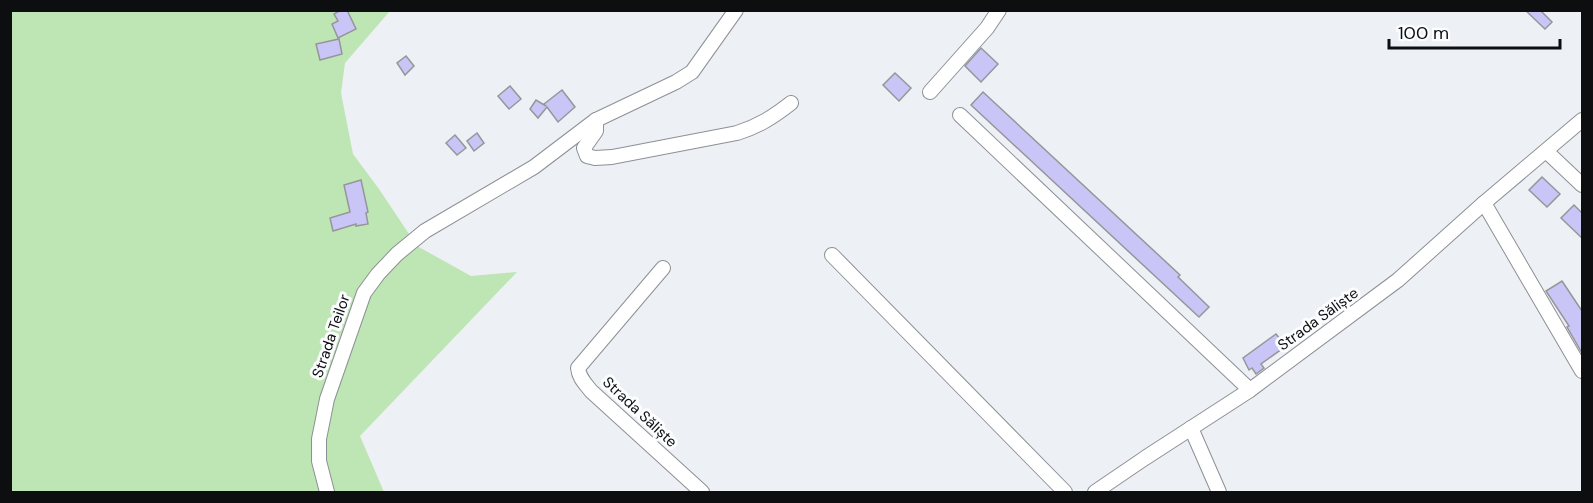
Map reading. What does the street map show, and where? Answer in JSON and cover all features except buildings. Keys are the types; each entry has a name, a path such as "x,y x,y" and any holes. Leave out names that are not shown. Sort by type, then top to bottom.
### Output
{"street":[{"name":"Strada Teilor","path":"327,492 319,461 318,439 327,399 364,293 378,274 397,254 425,231 534,167 596,120 692,72 736,10"},
{"path":"930,92 987,28 999,10"},
{"path":"596,120 596,131 584,148 584,152 586,156 596,158 612,157 737,134 769,119 791,103"},
{"path":"960,115 1250,390"},
{"name":"Strada Săliște","path":"1099,491 1250,390 1398,280 1582,120"},
{"path":"1546,151 1582,185"},
{"path":"1484,203 1582,371"},
{"path":"832,255 1065,492"},
{"name":"Strada Săliște","path":"663,268 578,368 579,374 591,391 702,492"},
{"path":"1191,429 1219,492"}],"green space":[{"path":"10,11 390,11 345,63 341,93 353,154 417,246 471,276 517,272 360,436 384,492 11,492"}]}
